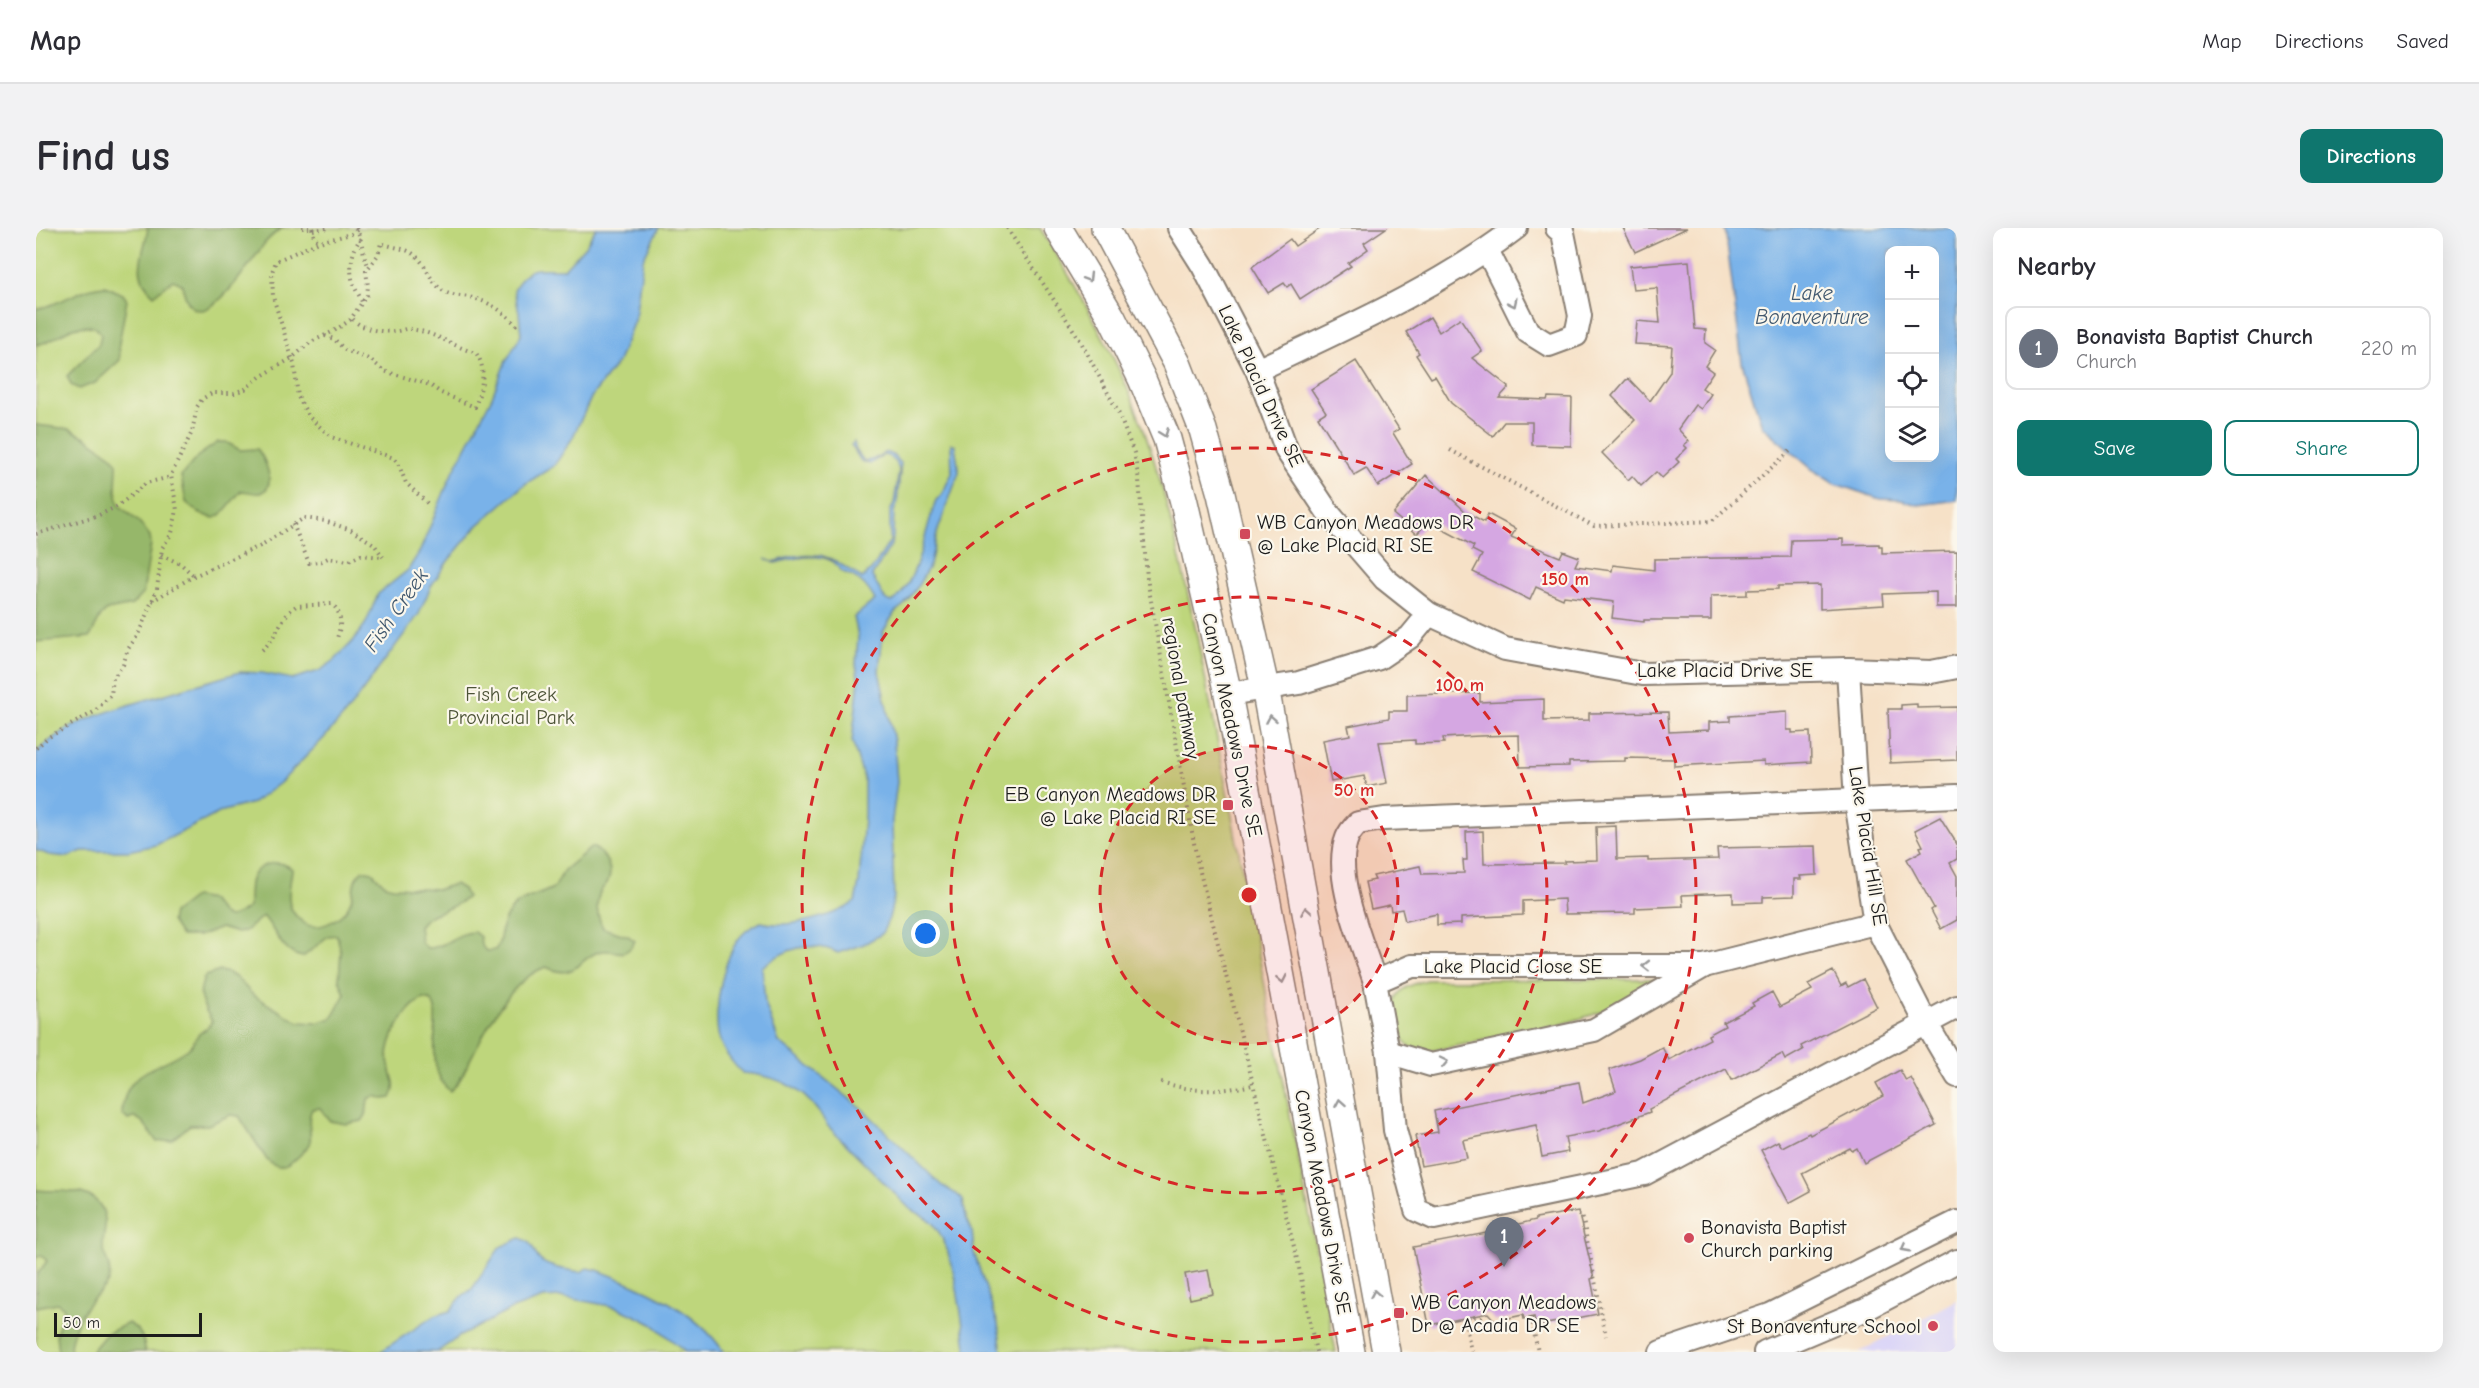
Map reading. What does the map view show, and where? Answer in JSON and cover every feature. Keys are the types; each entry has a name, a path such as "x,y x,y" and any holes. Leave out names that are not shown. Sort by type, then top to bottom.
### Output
{"main road":[{"name":"Canyon Meadows Drive SE","path":"1058,228 1112,318 1142,379 1167,439 1228,694 1351,1352"},
{"name":"Canyon Meadows Drive SE","path":"1105,228 1177,363 1203,430 1221,494 1265,687 1386,1352"}],"street":[{"name":"Lake Placid Drive SE","path":"1179,228 1203,266 1257,370 1287,451 1329,514 1385,579 1429,614 1505,649 1643,674 1848,669 1931,672 1957,667"},
{"path":"1257,370 1384,310 1487,250 1516,228"},
{"path":"1487,250 1527,332 1549,345 1576,335 1580,316 1563,233 1557,228"},
{"path":"1228,694 1299,683 1379,658 1410,637 1429,614"},
{"name":"Lake Placid Hill SE","path":"1848,669 1857,801 1875,923 1926,1023 1957,1076"},
{"path":"1957,796 1407,818 1358,823 1347,837 1342,867 1346,891 1375,982 1388,1052 1395,1130 1416,1210 1434,1218 1644,1174 1957,1007"},
{"name":"Lake Placid Close SE","path":"1375,982 1412,966 1704,966 1875,923"},
{"name":"Lake Placid Close SE","path":"1388,1052 1431,1065 1594,1030 1704,966"},
{"path":"1661,1352 1770,1315 1957,1222"},
{"path":"1765,1352 1864,1310 1957,1262"}],"path":[{"path":"302,228 328,228"},
{"path":"311,228 314,237 319,242"},
{"name":"regional pathway","path":"1007,228 1096,368 1118,412 1134,453 1139,480 1147,578 1197,860 1298,1263 1316,1352"},
{"path":"369,267 362,253 361,238 357,229 282,257 273,266 273,297 292,358 298,397 309,417 317,426 339,440 394,458 406,483 428,504"},
{"path":"361,238 354,252 351,271 354,286 362,303"},
{"path":"36,748 72,722 94,712 111,694 113,678 123,665 128,649 138,634 157,589 162,548 175,526 177,510 171,477 175,463 192,432 197,407 202,399 212,393 234,393 245,389 260,376 292,358 311,342 339,328 352,318 368,289 366,271 378,255 381,243 413,254 424,267 429,278 443,291 490,304 499,309 519,328"},
{"path":"324,336 335,341 345,350 370,360 384,371 429,385 441,393 475,407 483,379 480,358 476,353 464,351 444,339 412,330 392,332 378,330 360,325 352,318"},
{"path":"335,341 339,328"},
{"path":"1450,450 1594,526 1712,521 1790,451"},
{"path":"36,534 99,515 118,506 146,483 171,477"},
{"path":"151,601 195,576 260,546 293,524 304,518 337,524 374,544 383,557 361,555 349,561 328,558 320,562 309,563 293,524"},
{"path":"161,555 181,564 195,576"},
{"path":"262,650 278,633 285,617 296,606 332,604 340,616 341,627 337,638"},
{"path":"1161,1082 1188,1090 1213,1091 1253,1085"},
{"path":"1579,1215 1582,1215 1606,1336"},
{"path":"1469,1313 1468,1319 1465,1320 1471,1352"},
{"path":"1468,1319 1481,1317 1483,1314"},
{"path":"1531,1318 1538,1352"}],"shaded area":[{"name":"St Bonaventure School","path":"1957,1300 1957,1352 1859,1352"}],"green space":[{"name":"Fish Creek Provincial Park","path":"36,228 1040,228 1089,311 1118,368 1143,427 1165,500 1196,631 1336,1352 36,1352"},
{"path":"148,228 283,228 267,241 222,297 210,307 198,310 189,303 182,284 173,280 154,295 142,279 140,264"},
{"path":"105,286 123,294 127,300 119,343 120,360 95,383 79,389 71,385 67,376 99,344 101,334 95,327 77,327 36,345 36,309 54,304 87,289"},
{"path":"36,425 70,429 113,457 117,464 116,489 119,505 140,523 150,536 151,544 143,593 132,605 107,610 101,616 90,637 36,642"},
{"path":"218,442 226,442 240,450 257,449 266,465 269,479 265,490 260,493 241,491 221,515 214,518 199,513 186,502 181,476 198,456"},
{"path":"592,847 605,858 610,873 607,883 600,892 597,904 601,924 603,928 628,936 635,941 631,948 623,953 598,952 570,971 556,971 546,967 533,973 510,995 490,1022 460,1079 450,1091 438,1074 436,1064 435,1009 432,1001 424,999 417,1002 405,1015 391,1041 388,1057 394,1087 391,1098 383,1099 375,1096 368,1099 366,1115 362,1121 346,1124 330,1121 320,1108 312,1109 309,1118 310,1142 305,1150 287,1166 275,1166 267,1160 239,1116 230,1115 208,1125 190,1125 172,1140 157,1142 143,1122 135,1117 128,1120 122,1114 124,1099 129,1087 136,1079 188,1049 199,1034 211,1024 212,1021 200,994 205,976 220,971 229,973 254,996 298,1022 317,1023 332,1018 345,994 339,979 341,952 337,935 328,936 303,957 290,952 285,947 263,916 245,931 237,933 221,928 199,936 181,936 171,921 173,913 194,897 211,900 224,915 231,917 249,907 250,883 256,871 267,864 280,863 292,869 289,898 293,911 304,923 317,926 337,919 347,909 356,878 363,870 372,872 385,885 393,887 439,889 455,884 463,889 467,897 424,920 419,926 421,942 427,948 433,948 461,935 474,932 480,937 481,945 486,951 495,950 499,944 503,924 512,908 518,903 555,887 564,870"},
{"path":"1660,979 1605,1011 1556,1026 1421,1053 1401,1038 1394,1017 1395,1002 1401,991 1427,980"},
{"path":"36,1190 67,1191 87,1195 102,1208 105,1219 103,1247 110,1272 108,1282 90,1302 79,1319 71,1341 71,1352 58,1352 56,1334 64,1308 57,1303 36,1307 36,1276 47,1261 41,1255 36,1258"},
{"path":"128,1323 141,1335 145,1352 91,1352 106,1334"}],"water":[{"name":"Fish Creek","path":"596,228 659,228 643,259 635,318 618,362 592,396 572,439 554,466 525,484 477,526 431,586 419,614 347,712 324,738 280,783 253,803 223,811 156,845 128,851 82,851 68,857 49,855 36,850 36,753 65,731 98,715 240,672 262,673 292,679 319,671 335,660 354,640 366,623 378,594 408,570 420,551 450,478 492,397 505,363 521,335 514,290 519,281 534,269 564,269 586,245"},
{"name":"Lake Bonaventure","path":"1725,228 1957,228 1957,500 1918,505 1901,500 1880,499 1833,483 1813,470 1762,426 1742,362"},
{"path":"854,442 856,450 864,461 889,453 901,463 893,538 872,576 885,599 892,602 908,583 920,555 936,500 941,496 952,473 951,443 955,445 959,472 937,533 930,565 916,589 904,605 895,612 883,632 879,671 894,741 897,782 892,821 894,897 882,934 864,944 838,953 818,947 798,948 780,955 762,967 765,1003 779,1042 866,1112 941,1185 963,1200 966,1217 972,1230 974,1253 998,1324 1002,1352 967,1352 953,1271 935,1225 910,1209 827,1125 820,1113 802,1094 781,1081 756,1074 742,1073 725,1052 717,1026 721,982 731,952 745,932 761,922 796,923 823,917 855,902 859,883 864,817 864,780 852,741 859,681 856,665 858,636 854,617 875,600 861,582 840,571 828,559 810,557 775,563 765,559 773,562 794,556 820,555 834,560 862,578 872,569 890,541 890,512 894,503 899,470 896,462 888,456 883,455 870,464 861,461 851,445"},
{"path":"520,1238 530,1244 539,1259 547,1265 581,1272 587,1268 597,1270 667,1301 698,1323 724,1352 686,1352 652,1324 616,1307 562,1297 543,1298 510,1310 460,1336 437,1352 380,1352 434,1316 450,1311 462,1296 472,1289 500,1247"}],"building":[{"path":"1321,228 1386,228 1364,243 1368,249 1348,263 1351,266 1300,299 1291,284 1287,287 1284,283 1268,293 1252,267 1290,239 1295,246"},
{"path":"1623,228 1687,228 1635,252"},
{"path":"1689,261 1695,329 1706,330 1705,343 1715,350 1705,366 1713,372 1702,388 1711,394 1701,409 1695,405 1678,429 1689,441 1684,445 1687,448 1676,459 1679,462 1662,478 1656,472 1641,486 1632,476 1628,480 1602,453 1635,420 1612,396 1629,379 1650,401 1670,372 1672,346 1635,344 1637,321 1660,323 1657,288 1633,290 1630,266"},
{"path":"1430,317 1439,332 1460,318 1482,351 1472,358 1509,387 1499,398 1547,400 1548,397 1572,398 1571,446 1532,445 1532,422 1504,422 1493,436 1451,403 1435,376 1431,378 1416,355 1419,353 1406,332"},
{"path":"1356,361 1399,429 1393,433 1412,464 1378,486 1366,468 1354,475 1318,417 1326,412 1311,389"},
{"path":"1426,475 1466,512 1484,522 1488,514 1516,529 1511,537 1560,557 1563,551 1579,557 1575,566 1612,571 1613,565 1654,570 1654,559 1790,557 1791,540 1843,539 1843,545 1879,544 1882,546 1882,553 1957,551 1957,607 1936,607 1936,592 1883,594 1884,605 1820,609 1820,585 1778,586 1778,589 1747,590 1747,595 1711,596 1711,620 1644,620 1644,622 1612,618 1614,602 1564,596 1563,599 1536,587 1530,600 1473,572 1482,555 1472,550 1474,546 1442,529 1430,519 1417,534 1393,514"},
{"path":"1480,693 1480,702 1544,699 1544,721 1589,720 1589,713 1668,712 1669,732 1709,730 1709,722 1730,721 1730,716 1787,712 1787,730 1792,730 1792,733 1810,732 1811,762 1764,765 1764,761 1674,766 1674,759 1625,758 1625,761 1569,762 1569,766 1520,767 1519,735 1479,736 1443,738 1444,743 1415,744 1415,740 1379,742 1387,783 1367,787 1364,776 1331,782 1323,740 1350,735 1348,726 1389,718 1389,711 1407,711 1407,695"},
{"path":"1917,704 1917,708 1957,707 1957,760 1890,763 1888,709 1901,709 1901,705"},
{"path":"1940,817 1957,844 1957,859 1950,863 1957,876 1957,920 1941,929 1931,910 1934,908 1907,859 1922,851 1920,847 1923,846 1915,830"},
{"path":"1616,826 1617,859 1648,858 1648,861 1718,859 1717,848 1816,846 1817,875 1800,876 1801,879 1794,879 1794,896 1763,897 1763,902 1733,903 1733,893 1682,895 1683,906 1635,908 1635,913 1565,914 1564,899 1523,901 1523,915 1461,918 1461,924 1437,925 1437,914 1405,921 1402,909 1391,911 1390,905 1371,909 1365,882 1375,880 1373,876 1420,866 1422,874 1464,873 1463,860 1467,860 1466,832 1483,831 1484,864 1565,863 1565,861 1597,860 1596,827"},
{"path":"1833,971 1841,986 1846,983 1848,987 1863,979 1877,1007 1801,1046 1803,1050 1785,1060 1782,1054 1732,1080 1726,1069 1649,1109 1650,1112 1599,1131 1565,1137 1568,1152 1542,1157 1536,1125 1463,1140 1467,1158 1421,1166 1415,1136 1438,1132 1434,1111 1579,1082 1583,1103 1616,1091 1609,1070 1640,1059 1662,1047 1669,1060 1710,1039 1708,1035 1725,1026 1723,1022 1754,1006 1752,1003 1772,992 1780,1007 1812,990 1808,984"},
{"path":"1900,1070 1906,1081 1911,1078 1936,1125 1864,1163 1857,1148 1852,1151 1850,1148 1802,1173 1811,1191 1789,1203 1761,1150 1778,1141 1782,1147 1809,1133 1810,1135 1883,1096 1876,1083"},
{"path":"1578,1211 1594,1278 1591,1279 1598,1314 1536,1326 1534,1317 1524,1319 1523,1315 1495,1321 1488,1313 1429,1325 1413,1247 1518,1227 1518,1224 1536,1220 1536,1218"},
{"path":"1208,1270 1213,1294 1190,1299 1185,1274"}],"place":[{"name":"WB Canyon Meadows DR @ Lake Placid RI SE","path":"1245,534"},
{"name":"EB Canyon Meadows DR @ Lake Placid RI SE","path":"1228,805"},
{"name":"Bonavista Baptist Church parking","path":"1689,1238"},
{"name":"Bonavista Baptist Church","path":"1504,1267"},
{"name":"WB Canyon Meadows Dr @ Acadia DR SE","path":"1399,1313"},
{"name":"St Bonaventure School","path":"1933,1326"}]}
